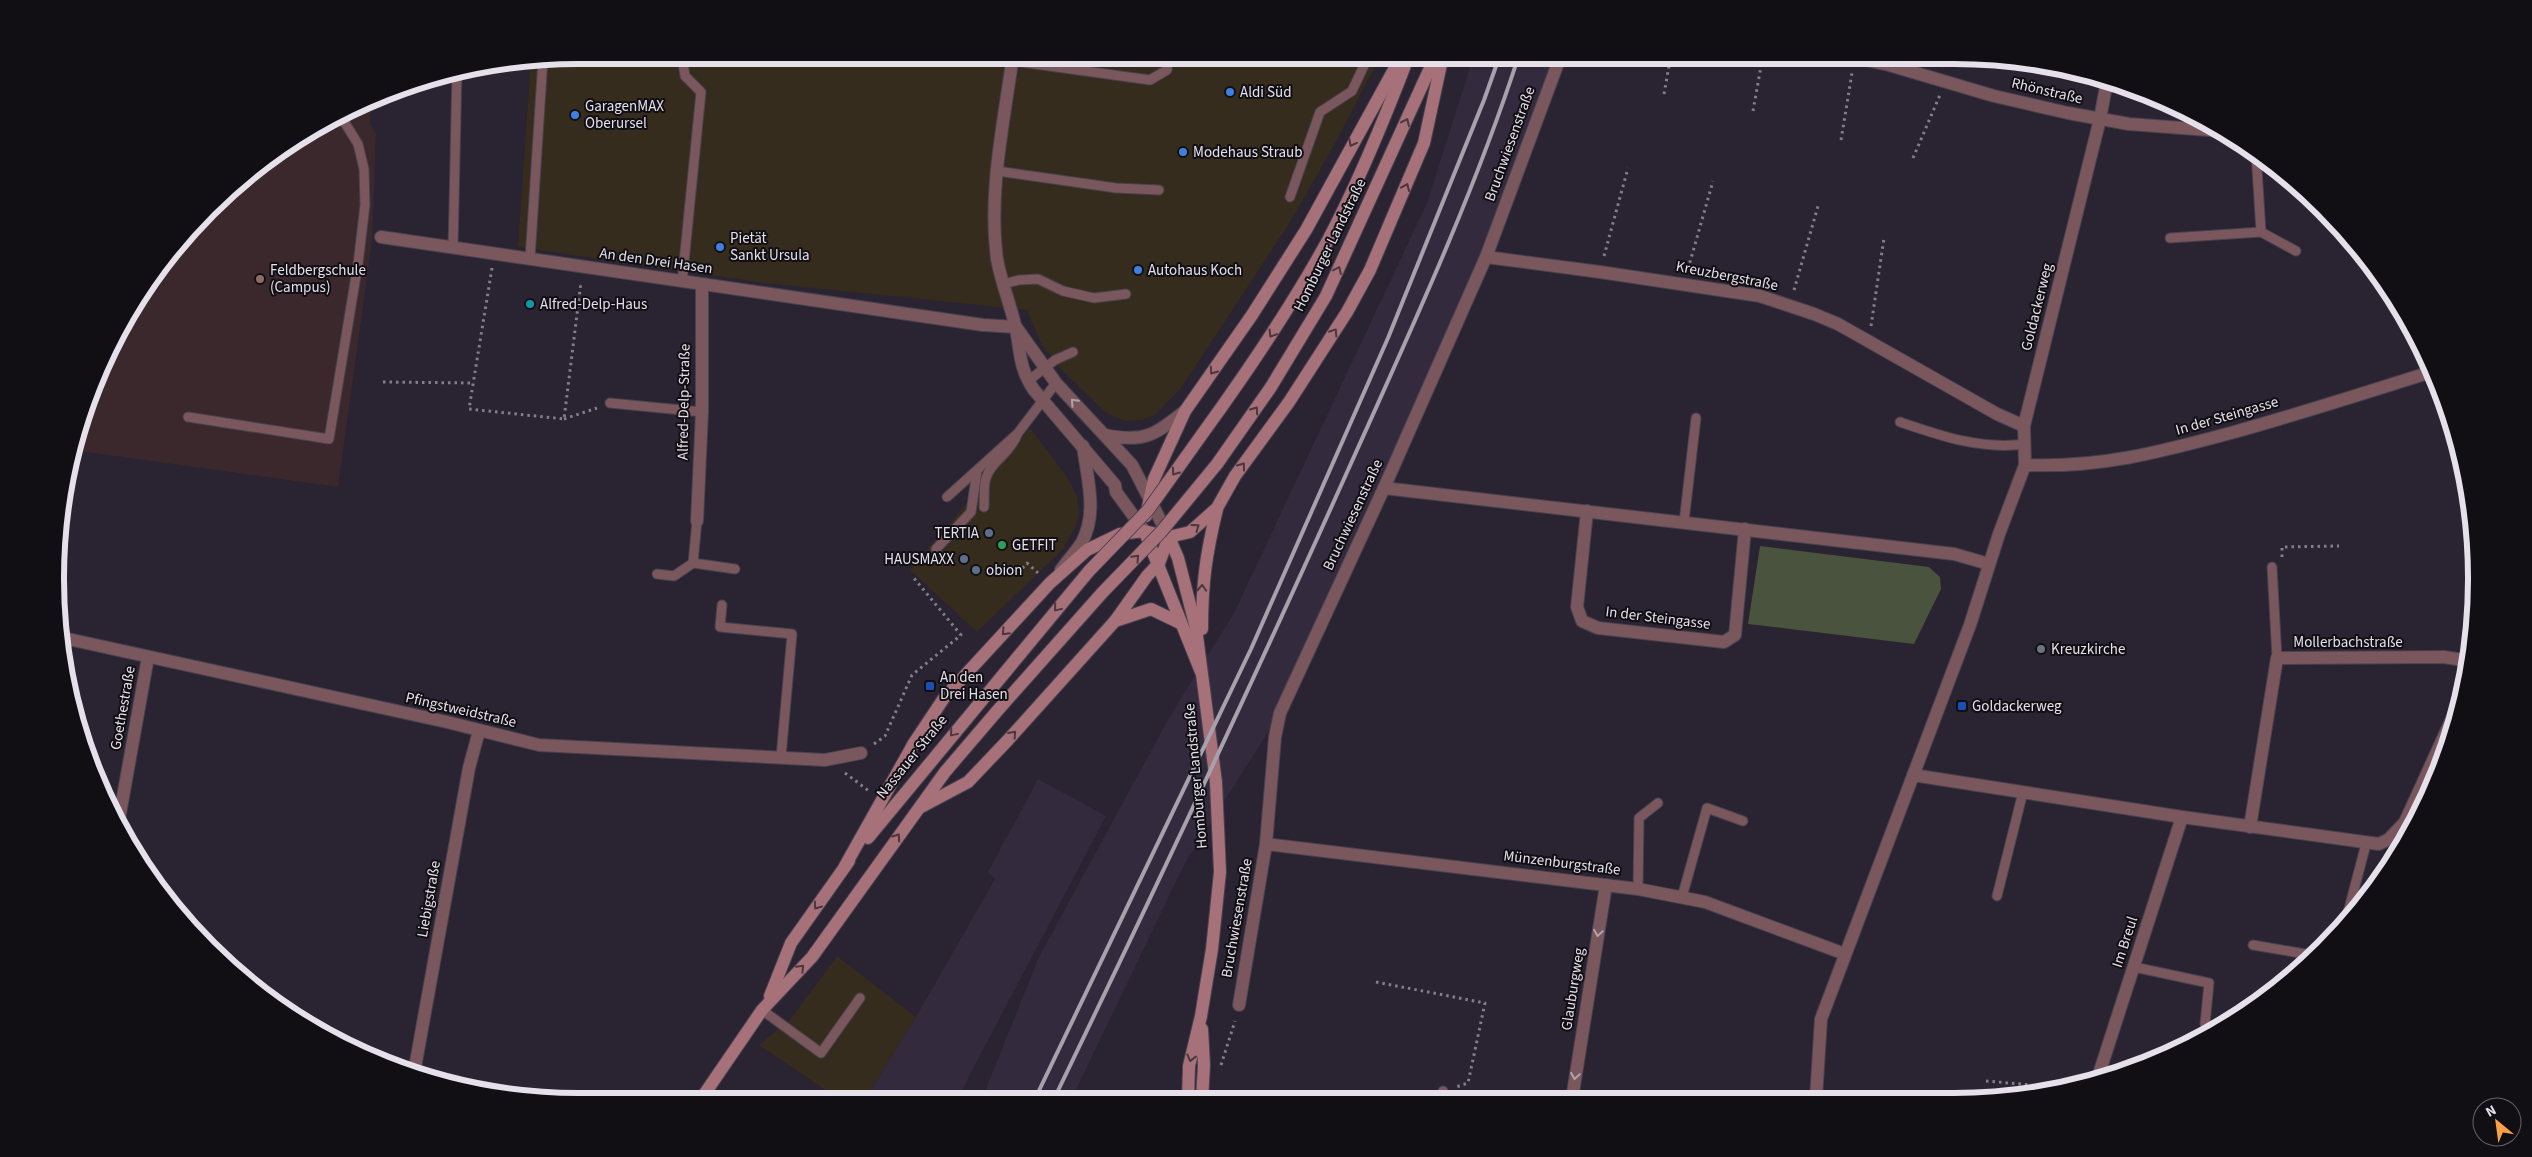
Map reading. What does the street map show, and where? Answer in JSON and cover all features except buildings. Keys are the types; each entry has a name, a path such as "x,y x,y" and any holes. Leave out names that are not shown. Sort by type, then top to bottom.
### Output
{"main road":[{"path":"1201,672 1180,623 1159,563 1144,531 1148,499 1154,479 1185,411 1252,315 1306,230 1397,64"},
{"name":"Homburger Landstraße","path":"1203,433 1264,348 1327,241 1381,128 1406,64"},
{"name":"Homburger Landstraße","path":"1217,464 1271,387 1326,296 1432,64"},
{"path":"1201,672 1202,587 1205,556 1217,508 1235,476 1288,402 1347,312 1370,270 1424,143 1441,64"},
{"name":"Nassauer Straße","path":"765,1007 791,943 845,866 952,733 1089,571 1148,510 1203,433"},
{"name":"Nassauer Straße","path":"705,1093 765,1007 812,957 916,810 998,710 1102,593 1161,532 1217,464"},
{"path":"845,866 914,743 944,698 1045,579 1087,550 1120,534 1144,531 1169,537 1190,532 1217,508"},
{"path":"916,810 968,782 1115,621 1147,576 1159,563 1169,537"},
{"name":"Homburger Landstraße","path":"1169,537 1178,558 1196,628 1216,782 1220,872 1212,949 1201,1016 1189,1066 1188,1093"},
{"path":"1115,621 1151,609 1180,623"},
{"name":"Homburger Landstraße","path":"1201,1016 1204,1065 1202,1093"}],"street":[{"path":"1011,64 994,219 998,260 1016,327 1018,351 1028,381 1042,402 1083,446 1115,485 1116,492 1144,531"},
{"name":"Bruchwiesenstraße","path":"1239,1005 1266,844 1275,737 1280,713 1384,488 1486,257 1558,64"},
{"name":"Rhönstraße","path":"1889,64 1994,96 2100,119 2130,124 2205,130"},
{"name":"Goldackerweg","path":"1816,1093 1821,1019 1970,625 1989,564 2025,465 2024,426 2100,119 2106,87"},
{"name":"An den Drei Hasen","path":"381,237 982,326 1016,327"},
{"name":"Kreuzbergstraße","path":"1486,257 1684,284 1760,296 1790,305 1822,317 1869,341 1997,414 2024,426"},
{"name":"Alfred-Delp-Straße","path":"697,521 702,412 702,284"},
{"path":"1016,327 1056,383 1132,465 1169,537"},
{"name":"In der Steingasse","path":"2025,465 2066,467 2120,460 2172,449 2251,428 2425,374"},
{"path":"1105,435 1128,440 1150,435 1156,433 1185,411"},
{"path":"1045,579 1082,542 1090,521 1091,500 1083,446"},
{"path":"1384,488 1954,554 1989,564"},
{"name":"In der Steingasse","path":"1587,511 1577,607 1582,621 1598,628 1724,642 1735,635 1745,529"},
{"name":"Pfingstweidstraße","path":"67,639 556,747 825,760 861,753"},
{"name":"Goethestraße","path":"120,812 148,656"},
{"name":"Mollerbachstraße","path":"2250,827 2277,658 2444,657 2461,660"},
{"name":"Liebigstraße","path":"415,1067 469,768 479,731"},
{"path":"1913,775 2182,817 2366,844 2379,844 2389,839 2405,822 2442,741"},
{"name":"Im Breul","path":"2100,1072 2182,817"},
{"name":"Münzenburgstraße","path":"1266,844 1638,889 1682,897 1705,902 1845,954"},
{"name":"Glauburgweg","path":"1573,1093 1606,885"}],"lane":[{"path":"682,282 701,92 684,76 683,64"},
{"path":"1049,64 1150,80 1167,70 1168,64"},
{"path":"1290,197 1320,112 1352,91 1365,64"},
{"path":"530,259 542,65"},
{"path":"453,248 457,78"},
{"path":"188,417 329,439 358,264 364,205 364,169 358,144 344,121"},
{"path":"2257,163 2261,232"},
{"path":"998,171 1116,188 1159,190"},
{"path":"2170,238 2261,232 2296,251"},
{"path":"1003,284 1019,280 1038,279 1063,291 1094,298 1126,294"},
{"path":"1028,381 1055,360 1073,352"},
{"path":"947,497 1018,432 1056,383"},
{"path":"610,403 702,412"},
{"path":"1684,522 1696,418"},
{"path":"1900,422 1946,438 2002,448 2025,444"},
{"path":"984,507 986,478 992,467 1012,448 1018,432"},
{"path":"938,557 936,550 971,512 977,471"},
{"path":"693,563 697,521"},
{"path":"657,574 674,576 693,563 735,569"},
{"path":"2272,567 2277,658"},
{"path":"722,605 720,627 792,634 781,757"},
{"path":"1997,896 2023,792"},
{"path":"1638,889 1639,818 1658,803"},
{"path":"1682,897 1708,808 1743,821"},
{"path":"2349,908 2366,844"},
{"path":"2253,945 2305,954"},
{"path":"2134,967 2209,983 2207,1026"},
{"path":"765,1007 821,1053 860,998"}],"path":[{"path":"1664,94 1669,64"},
{"path":"1753,111 1761,64"},
{"path":"1841,140 1847,64"},
{"path":"1913,158 1947,81"},
{"path":"1600,272 1628,168"},
{"path":"1684,284 1713,181"},
{"path":"1790,305 1818,206"},
{"path":"1869,341 1884,238"},
{"path":"494,254 469,408 564,420 610,403"},
{"path":"564,420 583,267"},
{"path":"383,382 473,383"},
{"path":"2274,581 2282,581 2282,547 2339,546"},
{"path":"1018,573 1027,564 1045,579"},
{"path":"861,753 885,736 912,675 961,635 913,577"},
{"path":"825,760 868,791"},
{"path":"1376,982 1485,1003 1468,1083 1447,1093"},
{"path":"1221,1067 1239,1005"},
{"path":"1986,1081 2032,1085 2033,1087"}],"shaded area":[{"path":"578,64 1376,64 1333,147 1292,219 1181,388 1155,415 1142,420 1125,421 1105,412 1060,368 1042,345 1027,310 765,283 518,247 531,66"},
{"path":"1471,64 1558,64 1486,257 1280,713 1184,865 1074,1093 984,1093 1039,957 1170,716 1233,615 1427,203"},
{"name":"Feldbergschule (Campus)","path":"371,108 370,124 376,134 372,241 338,487 80,451 91,413 117,351 151,293 191,239 239,191 265,170 321,133"},
{"path":"1030,428 1067,477 1077,497 1079,513 1076,526 1063,549 977,632 910,570"},
{"path":"1038,779 1106,816 960,1093 869,1093 916,1017 995,879 988,872"},
{"path":"837,956 916,1017 869,1093 830,1093 759,1045 790,1020"}],"green space":[{"path":"1760,546 1929,567 1940,577 1941,589 1914,644 1748,624"}],"railway":[{"path":"1038,1093 1251,649 1388,338 1497,64"},
{"path":"1057,1093 1240,708 1394,368 1461,213 1516,64"}],"place":[{"name":"Aldi Süd","path":"1230,92"},
{"name":"GaragenMAX Oberursel","path":"575,115"},
{"name":"Modehaus Straub","path":"1183,152"},
{"name":"Pietät Sankt Ursula","path":"720,247"},
{"name":"Autohaus Koch","path":"1138,270"},
{"name":"Feldbergschule (Campus)","path":"260,279"},
{"name":"Alfred-Delp-Haus","path":"530,304"},
{"name":"TERTIA","path":"989,533"},
{"name":"GETFIT","path":"1002,545"},
{"name":"HAUSMAXX","path":"964,559"},
{"name":"obion","path":"976,570"},
{"name":"Kreuzkirche","path":"2041,649"},
{"name":"An den Drei Hasen","path":"930,686"},
{"name":"Goldackerweg","path":"1962,706"}]}
